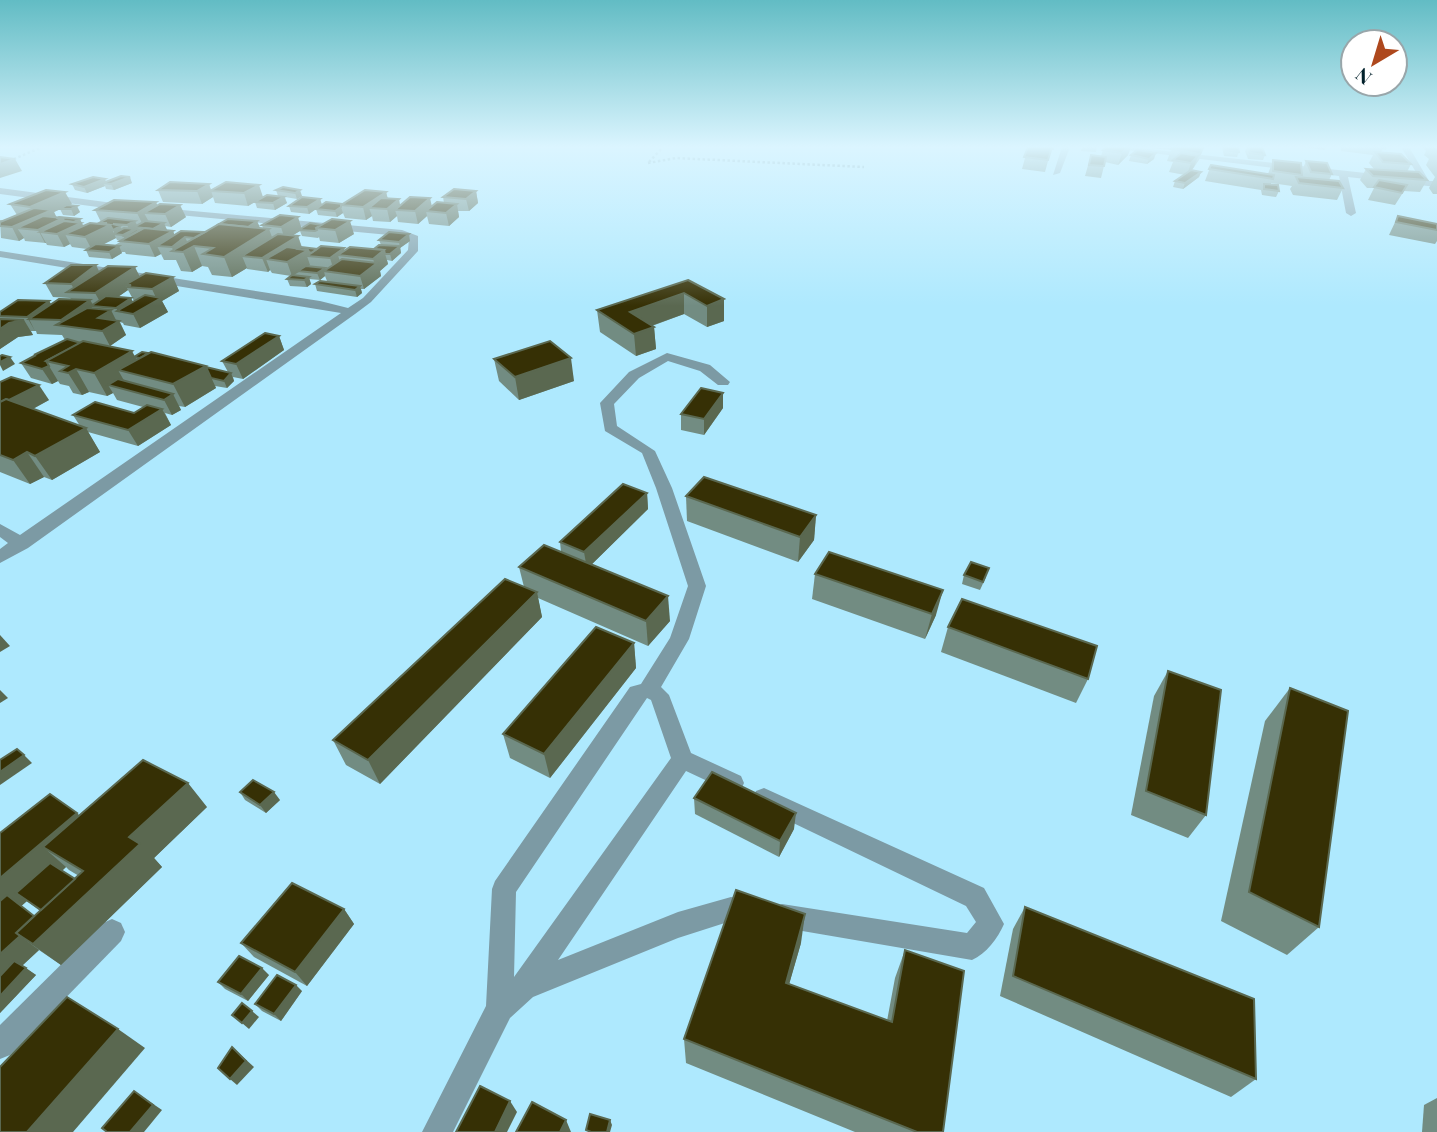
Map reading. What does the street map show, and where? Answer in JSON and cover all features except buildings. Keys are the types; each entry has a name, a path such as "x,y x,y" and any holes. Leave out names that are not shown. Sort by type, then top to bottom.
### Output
{"street":[{"path":"70,200 134,208"},
{"path":"1348,200 1351,213"},
{"path":"0,557 351,312 367,300 413,251 414,238 402,233 147,209"},
{"path":"0,254 293,299 351,312"},
{"path":"648,690 679,639 697,586 664,488 648,451 610,428 607,403 634,374 667,357 705,368 723,382"},
{"path":"0,529 22,544"},
{"path":"500,1008 504,889 637,693 648,690 659,695 682,759 975,897 991,924 972,947 731,909 678,925 524,987"},
{"path":"437,1132 500,1008 524,987 682,759"},
{"path":"0,1045 112,932"}]}
